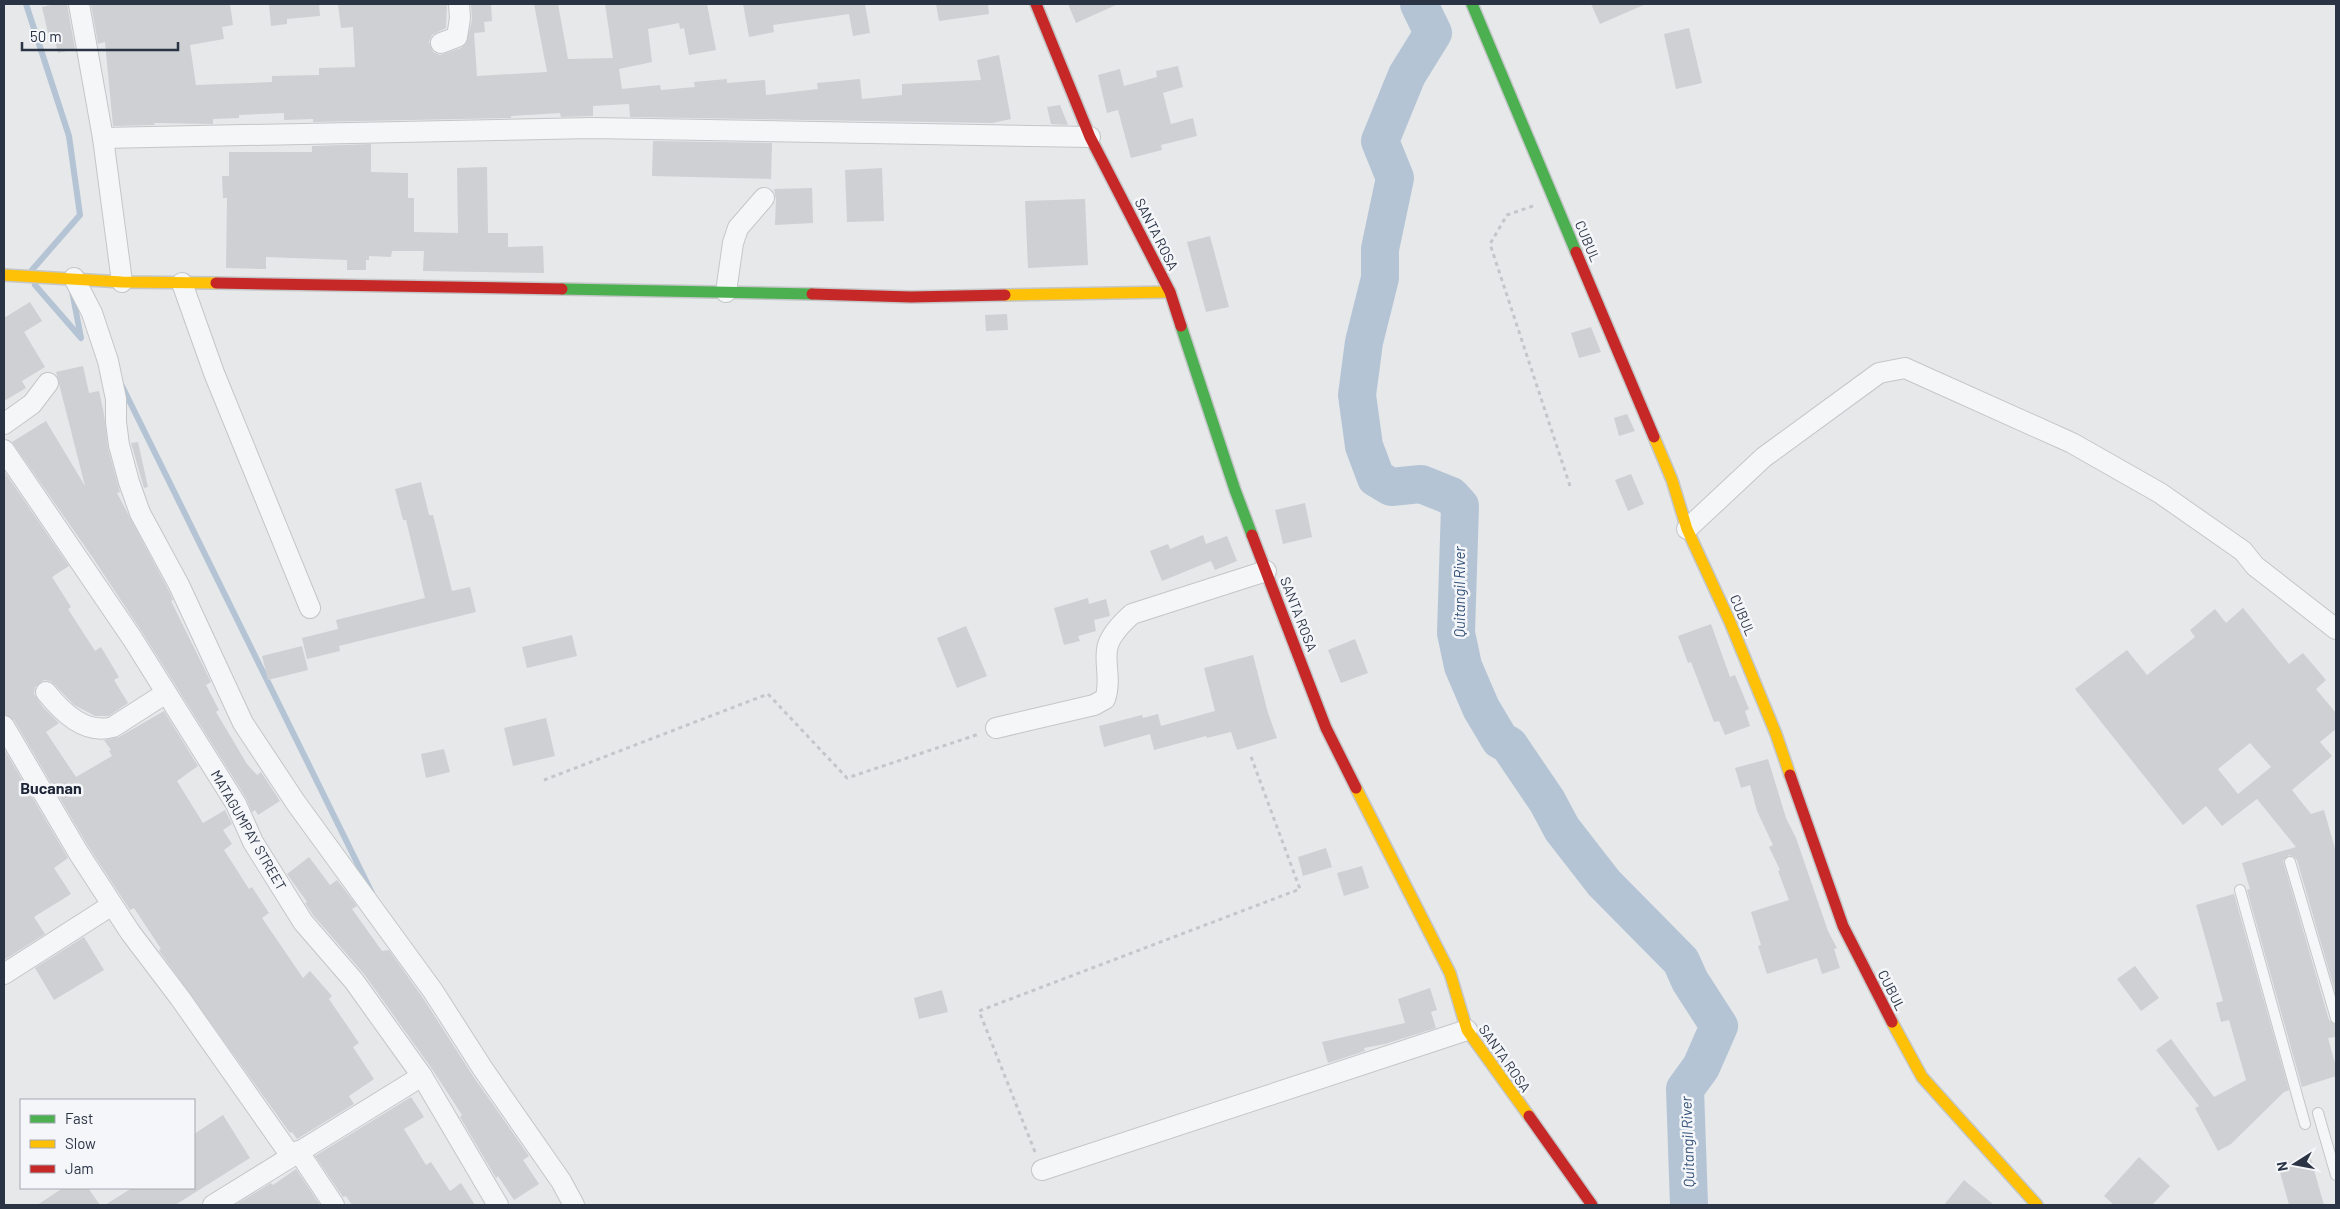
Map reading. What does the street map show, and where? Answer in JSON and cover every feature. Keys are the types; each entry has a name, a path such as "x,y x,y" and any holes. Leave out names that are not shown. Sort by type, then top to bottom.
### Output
{"street":[{"path":"79,4 103,138 122,282"},
{"path":"440,44 457,38 460,25 459,4"},
{"name":"SANTA ROSA","path":"1036,4 1090,137 1170,292 1235,490 1326,728 1450,973 1467,1030 1592,1205"},
{"name":"CUBUL","path":"1472,4 1672,480 1687,529 1730,622 1772,725 1843,926 1922,1077 2037,1205"},
{"path":"103,138 592,128 1090,137"},
{"path":"726,292 733,243 738,228 764,198"},
{"path":"4,275 122,282 911,297 1170,292"},
{"path":"74,278 92,312 108,361 116,399 119,446 140,513 178,585 243,723 296,803 433,991 482,1069 561,1181 574,1205"},
{"path":"182,283 214,373 310,608"},
{"path":"1687,529 1764,456 1879,373 1905,368 2072,443 2160,493 2243,551 2255,566 2336,629"},
{"path":"4,424 32,404 48,383"},
{"name":"MATAGUMPAY STREET","path":"4,450 132,638 236,804 253,842 304,922 354,981 422,1076 498,1205"},
{"path":"996,728 1094,705 1105,699 1109,688 1107,646 1122,623 1132,614 1266,571"},
{"path":"46,692 76,721 95,729 104,730 113,727 166,693"},
{"path":"4,726 11,751 112,904 294,1154 334,1205"},
{"path":"4,974 112,904"},
{"path":"1042,1170 1467,1030"},
{"path":"213,1205 422,1076"}],"lane":[{"path":"2290,862 2336,1018"},
{"path":"2240,890 2305,1124"},
{"path":"2318,1113 2336,1174"}],"path":[{"path":"1554,199 1507,215 1490,244 1570,486"},
{"path":"544,780 768,694 847,778 996,728"},
{"path":"1042,1170 979,1011 1300,889 1250,754"}],"building":[{"path":"67,4 75,49 58,53 53,32 48,33 42,7"},
{"path":"91,4 230,4 233,25 222,27 224,39 190,45 196,85 272,82 272,76 319,75 319,68 355,67 353,27 341,28 338,4 447,4 446,28 432,35 429,42 433,52 440,55 461,48 466,44 472,20 471,4 491,4 492,21 484,22 485,32 474,33 477,76 547,72 534,4 558,4 568,59 613,58 605,4 707,4 716,50 689,55 684,28 680,29 679,23 648,29 652,62 619,69 622,89 660,85 661,90 695,87 694,82 727,79 727,83 765,80 766,95 818,89 817,83 860,79 862,99 902,95 902,84 981,80 977,60 999,55 1011,119 992,123 630,117 629,104 593,106 593,116 561,117 560,113 511,116 511,118 313,122 313,119 284,120 284,113 239,115 239,118 213,119 213,124 154,123 155,125 113,126 105,42 98,44"},
{"path":"269,4 319,4 320,16 287,19 287,24 271,26"},
{"path":"743,4 865,4 870,33 853,36 849,14 773,25 774,32 749,37"},
{"path":"936,4 988,4 989,14 939,21"},
{"path":"1068,4 1118,4 1076,23"},
{"path":"1591,4 1646,4 1600,24"},
{"path":"1689,28 1702,83 1676,89 1664,34"},
{"path":"1178,66 1183,87 1163,93 1171,124 1193,118 1197,136 1161,145 1162,150 1131,158 1118,110 1107,113 1098,75 1120,69 1124,86 1157,77 1156,71"},
{"path":"1060,105 1068,125 1051,124 1047,107"},
{"path":"653,141 772,143 771,179 652,176"},
{"path":"371,144 371,172 408,173 408,198 414,198 414,232 458,233 457,168 487,167 488,233 508,233 508,247 543,246 544,273 423,271 424,251 392,251 391,257 369,256 369,260 366,260 366,270 347,270 347,260 266,257 266,269 226,268 227,198 223,198 222,176 229,176 229,152 312,152 312,146"},
{"path":"882,168 884,221 847,222 845,170"},
{"path":"812,188 813,223 775,225 776,200 774,189"},
{"path":"1085,199 1088,265 1028,268 1025,201"},
{"path":"1210,236 1229,307 1206,312 1187,242"},
{"path":"30,302 42,321 24,332 45,367 22,381 26,388 4,401 4,318"},
{"path":"1007,314 1008,330 986,331 985,315"},
{"path":"1591,327 1601,352 1579,358 1571,333"},
{"path":"83,366 89,393 99,391 108,448 120,492 117,493 171,595 173,600 171,601 211,682 206,685 219,710 216,712 247,764 257,775 261,772 280,801 258,815 255,810 252,812 246,798 142,632 12,442 46,421 85,486 56,372"},
{"path":"1627,414 1635,431 1619,436 1614,418"},
{"path":"138,442 148,487 144,488 131,443"},
{"path":"4,471 69,566 52,577 71,607 68,609 95,651 101,647 119,677 114,680 128,703 109,716 95,716 74,705 51,681 44,680 35,687 34,694 43,707 59,723 46,732 76,777 112,756 109,751 111,750 104,740 119,737 164,711 198,766 177,781 203,823 225,810 232,824 223,830 232,844 224,850 249,889 252,887 269,913 262,918 303,978 310,971 332,996 329,999 359,1043 353,1047 374,1079 349,1096 354,1104 297,1139 292,1132 290,1133 160,952 159,950 161,949 134,908 130,910 88,846 14,720 4,714"},
{"path":"1631,474 1644,504 1628,511 1615,480"},
{"path":"421,482 429,515 433,515 452,591 470,587 476,612 339,646 340,651 307,659 302,638 338,629 336,620 425,598 406,520 403,520 395,489"},
{"path":"1305,503 1312,537 1283,544 1275,510"},
{"path":"1203,535 1206,544 1227,536 1237,561 1215,570 1211,561 1162,581 1150,551 1168,544 1170,549"},
{"path":"1088,598 1089,604 1106,599 1110,616 1094,620 1096,631 1078,636 1080,641 1064,645 1054,608"},
{"path":"2243,608 2289,664 2303,653 2326,680 2316,689 2336,713 2336,729 2320,742 2332,756 2292,790 2311,814 2324,810 2336,852 2336,995 2297,860 2289,855 2283,861 2329,1020 2336,1025 2336,1037 2328,1038 2336,1067 2336,1076 2302,1087 2247,890 2250,889 2242,863 2296,847 2257,799 2222,826 2206,806 2183,825 2075,689 2127,650 2147,675 2195,637 2190,630 2215,609 2226,623","holes":["2250,743 2271,767 2238,794 2218,769"]},
{"path":"1711,624 1730,677 1735,675 1749,709 1745,711 1750,726 1725,735 1719,721 1714,722 1691,662 1688,663 1678,636"},
{"path":"966,626 987,676 957,688 937,638"},
{"path":"572,635 577,656 527,668 522,647"},
{"path":"1355,639 1368,673 1341,683 1328,650"},
{"path":"302,646 308,670 268,680 262,656"},
{"path":"1253,655 1268,713 1277,738 1237,750 1231,732 1207,738 1206,736 1154,750 1150,734 1104,747 1099,726 1142,715 1143,718 1158,714 1161,726 1215,711 1204,668"},
{"path":"546,718 555,756 513,766 504,728"},
{"path":"4,749 68,858 54,868 71,894 34,917 45,934 4,960"},
{"path":"444,749 450,772 426,778 421,754"},
{"path":"1768,759 1786,818 1796,838 1828,931 1837,948 1834,949 1840,968 1822,974 1817,958 1767,974 1758,946 1761,945 1751,912 1789,900 1778,871 1780,870 1769,847 1773,845 1757,811 1750,785 1741,788 1735,768"},
{"path":"1326,848 1332,867 1303,876 1298,857"},
{"path":"309,857 330,885 337,880 357,906 352,909 382,951 389,950 423,998 473,1076 529,1156 523,1160 539,1184 514,1200 498,1176 496,1178 460,1117 462,1115 432,1069 364,974 313,915 305,903 307,902 287,874"},
{"path":"1362,866 1369,888 1344,896 1337,873"},
{"path":"2234,894 2289,1090 2284,1092 2231,1144 2218,1151 2195,1108 2199,1106 2156,1050 2171,1039 2214,1097 2246,1080 2229,1020 2221,1022 2216,1003 2223,1001 2196,905"},
{"path":"84,937 104,970 54,1000 35,968"},
{"path":"2135,966 2159,998 2141,1011 2117,979"},
{"path":"1430,988 1437,1010 1431,1012 1436,1028 1385,1044 1364,1048 1365,1051 1328,1063 1322,1042 1405,1023 1398,999"},
{"path":"942,990 948,1012 919,1019 914,998"},
{"path":"411,1097 424,1117 404,1129 426,1165 431,1162 450,1191 461,1183 475,1205 352,1205 346,1196 343,1197 315,1156"},
{"path":"223,1115 250,1158 175,1205 105,1205 130,1189 195,1189 195,1133"},
{"path":"2310,1156 2324,1205 2289,1205 2278,1165"},
{"path":"2139,1157 2170,1186 2152,1205 2114,1205 2104,1196"},
{"path":"296,1169 320,1205 235,1205 271,1183 273,1185"},
{"path":"1964,1180 1994,1205 1944,1205"},
{"path":"61,1189 89,1189 100,1205 37,1205"}],"waterway":[{"path":"26,4 69,136 80,215 32,270"},
{"name":"Quitangil River","path":"1419,4 1433,33 1407,75 1380,141 1395,178 1380,249 1380,278 1364,342 1357,395 1364,446 1376,478 1391,487 1421,484 1451,496 1460,506 1456,633 1463,666 1481,708 1500,740 1509,745 1547,801 1562,829 1604,883 1681,961 1690,981 1719,1026 1701,1067 1685,1089 1689,1205"},
{"path":"35,285 81,338 72,291"},
{"path":"122,386 372,893"}],"traffic: fast":[{"path":"1472,4 1576,252"},
{"path":"562,289 812,294"},
{"path":"1181,326 1235,490 1252,535"}],"traffic: slow":[{"path":"4,275 122,282 216,283"},
{"path":"1005,295 1170,292"},
{"path":"1654,437 1672,480 1687,529 1730,622 1776,734 1790,775"},
{"path":"1356,788 1450,973 1467,1030 1529,1116"},
{"path":"1892,1022 1922,1077 2037,1205"}],"traffic: jam":[{"path":"1036,4 1090,137 1170,292 1181,326"},
{"path":"1576,252 1654,437"},
{"path":"216,283 562,289"},
{"path":"812,294 911,297 1005,295"},
{"path":"1252,535 1326,728 1356,788"},
{"path":"1790,775 1843,926 1892,1022"},
{"path":"1529,1116 1592,1205"}],"district":[{"name":"Bucanan","path":"51,787"}]}
